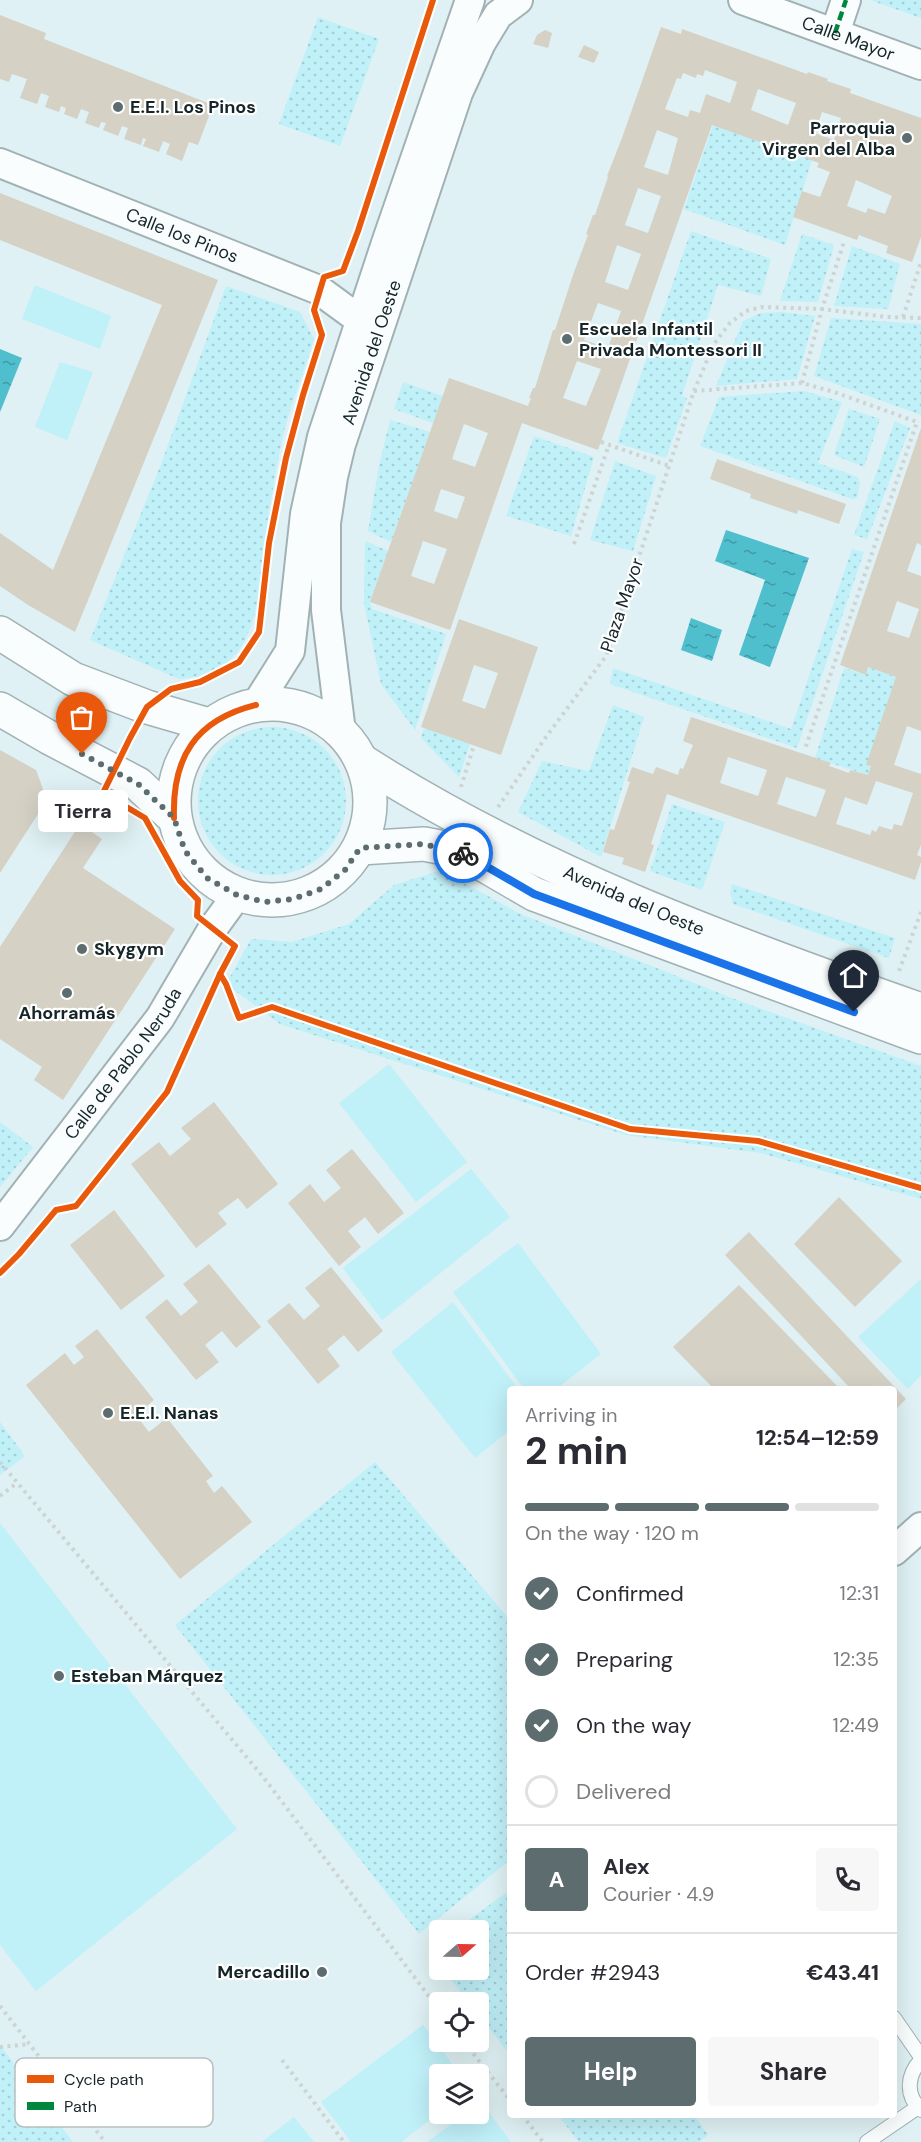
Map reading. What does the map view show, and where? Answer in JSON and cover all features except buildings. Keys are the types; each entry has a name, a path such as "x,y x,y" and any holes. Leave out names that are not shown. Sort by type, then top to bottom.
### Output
{"street":[{"name":"Avenida del Oeste","path":"256,705 290,651 305,514 322,437 470,0"},
{"name":"Avenida del Oeste","path":"341,732 326,610 326,523 340,444 458,93 481,43 498,15 518,0"},
{"name":"Calle Mayor","path":"743,0 921,64"},
{"path":"835,33 846,0"},
{"name":"Calle los Pinos","path":"0,163 319,290 360,320"},
{"path":"0,633 73,678 147,707 209,725"},
{"path":"256,705 286,705 316,714 341,732 362,761 370,790 369,820 360,848 345,870 321,889 293,899 265,902 237,895 207,878 185,851 174,818 173,792 179,767 191,744 209,725 231,712 256,705"},
{"path":"0,709 138,784 174,818"},
{"name":"Avenida del Oeste","path":"362,761 411,793 542,862 700,928 921,1010"},
{"name":"Avenida del Oeste","path":"360,848 423,844 460,851 534,894 921,1037"},
{"name":"Calle de Pablo Neruda","path":"0,1226 160,1018 213,927 237,895"},
{"path":"897,1548 921,1527"}],"lane":[{"path":"867,2142 920,2109 912,2098 909,2087 914,2067 921,2058 897,2022"}],"path":[{"path":"802,383 822,309 844,242"},
{"path":"903,317 921,262"},
{"path":"694,391 802,383 917,422 805,748"},
{"path":"601,442 669,466"},
{"path":"574,544 609,445"},
{"path":"464,781 474,745"},
{"path":"899,971 921,912"},
{"path":"3,1455 1,1465 264,1778 429,1996"},
{"path":"0,1496 17,1483"},
{"path":"0,2006 40,2058"},
{"path":"0,2047 29,2044"},
{"path":"472,2052 507,2096"},
{"path":"282,2060 344,2142"},
{"path":"524,2118 543,2142"},
{"path":"93,2127 105,2142"}],"shaded area":[{"path":"870,0 921,0 921,18"},
{"path":"318,17 379,39 340,146 279,124"},
{"path":"713,125 812,160 785,245 684,209"},
{"path":"691,231 771,259 761,296 718,285 682,396 687,398 666,458 617,443"},
{"path":"802,234 834,245 818,302 780,301"},
{"path":"852,246 900,264 888,309 834,306"},
{"path":"35,285 111,316 100,349 22,319"},
{"path":"226,286 300,312 314,339 282,440 266,528 259,596 250,628 238,651 225,664 199,676 179,679 90,640 161,464"},
{"path":"782,312 815,316 797,379 716,386 743,321 761,313"},
{"path":"831,318 921,324 921,415 814,376"},
{"path":"60,362 93,372 67,440 35,427"},
{"path":"403,382 443,396 433,423 394,409"},
{"path":"804,391 842,402 818,463 858,477 860,483 857,498 852,499 700,446 719,397"},
{"path":"849,409 880,419 864,467 834,455"},
{"path":"390,420 430,432 391,542 368,531 379,466"},
{"path":"895,421 910,428 867,539 854,535"},
{"path":"534,436 594,457 571,536 506,516"},
{"path":"615,461 656,476 633,551 590,540"},
{"path":"365,541 388,551 370,602 372,609 446,634 415,730 381,684 364,603"},
{"path":"852,549 864,552 797,748 610,684 613,668 791,729"},
{"path":"868,667 896,677 868,775 815,758 844,668 866,675"},
{"path":"613,705 644,717 601,857 518,812 542,761 589,771"},
{"path":"272,727 286,728 300,733 313,739 324,749 334,760 340,773 345,787 345,815 340,829 334,842 324,853 313,863 300,869 286,874 272,875 258,874 244,869 231,863 220,853 210,842 204,829 199,815 198,801 199,787 204,773 210,760 220,749 231,739 244,733 258,728"},
{"path":"424,728 470,744 459,777 421,738"},
{"path":"672,804 725,822 702,890 650,871"},
{"path":"442,870 518,913 737,1000 921,1066 921,1199 761,1153 626,1135 280,1024 226,984 251,939 292,942 349,924 394,885"},
{"path":"732,884 895,938 889,958 733,904 730,893"},
{"path":"389,1064 467,1162 416,1202 339,1103"},
{"path":"0,1122 33,1147 0,1187"},
{"path":"471,1169 510,1217 382,1320 343,1268"},
{"path":"518,1243 601,1354 560,1386 522,1386 453,1292"},
{"path":"921,1279 921,1375 908,1389 858,1337"},
{"path":"453,1302 516,1386 507,1386 507,1432 475,1458 391,1352"},
{"path":"0,1422 25,1456 0,1475"},
{"path":"375,1462 507,1616 507,1862 436,1920 429,1920 429,1926 419,1934 175,1625"},
{"name":"Esteban Márquez","path":"0,1523 237,1829 36,1991 0,1945"},
{"path":"507,1892 507,2051 489,2028 489,1992 461,1992 451,1980 489,1980 489,1920 469,1920"},
{"path":"423,2025 429,2033 429,2052 443,2052 452,2064 429,2064 429,2121 401,2142 351,2142 321,2102"},
{"path":"0,2045 15,2065 15,2127 62,2127 73,2142 0,2142"},
{"path":"489,2112 511,2142 427,2142 451,2124 489,2124"},
{"path":"294,2117 314,2142 262,2142"},
{"path":"560,2118 696,2118 708,2135 699,2142 579,2142"}],"water":[{"path":"0,349 22,358 0,412"},
{"path":"726,530 809,558 770,667 739,655 765,580 715,561"},
{"path":"691,618 722,630 712,661 681,650"}],"marked path":[{"path":"835,33 846,0"}],"cycle path":[{"path":"0,1273 56,1210 76,1206 167,1092 235,946 197,916 198,900 180,881 145,818 103,793 147,707 171,689 200,682 239,662 259,632 269,543 286,458 322,335 314,310 324,277 343,271 433,0"},
{"path":"174,818 177,777 191,745 217,721 256,705"},
{"path":"220,974 239,1018 272,1007 630,1129 758,1141 921,1188"}],"way so far":[{"path":"82,754 138,784 174,818 185,851 207,878 237,895 265,902 293,899 321,889 345,870 360,848 423,844 463,853"}],"place":[{"name":"E.E.I. Los Pinos","path":"118,107"},
{"name":"Parroquia Virgen del Alba","path":"907,138"},
{"name":"Escuela Infantil Privada Montessori II","path":"567,339"},
{"name":"Tierra","path":"82,754"},
{"name":"Skygym","path":"82,949"},
{"name":"Ahorramás","path":"67,993"},
{"name":"E.E.I. Nanas","path":"108,1413"},
{"name":"Esteban Márquez","path":"59,1676"},
{"name":"Mercadillo","path":"322,1972"}],"route":[{"path":"463,853 534,894 854,1012"}]}
